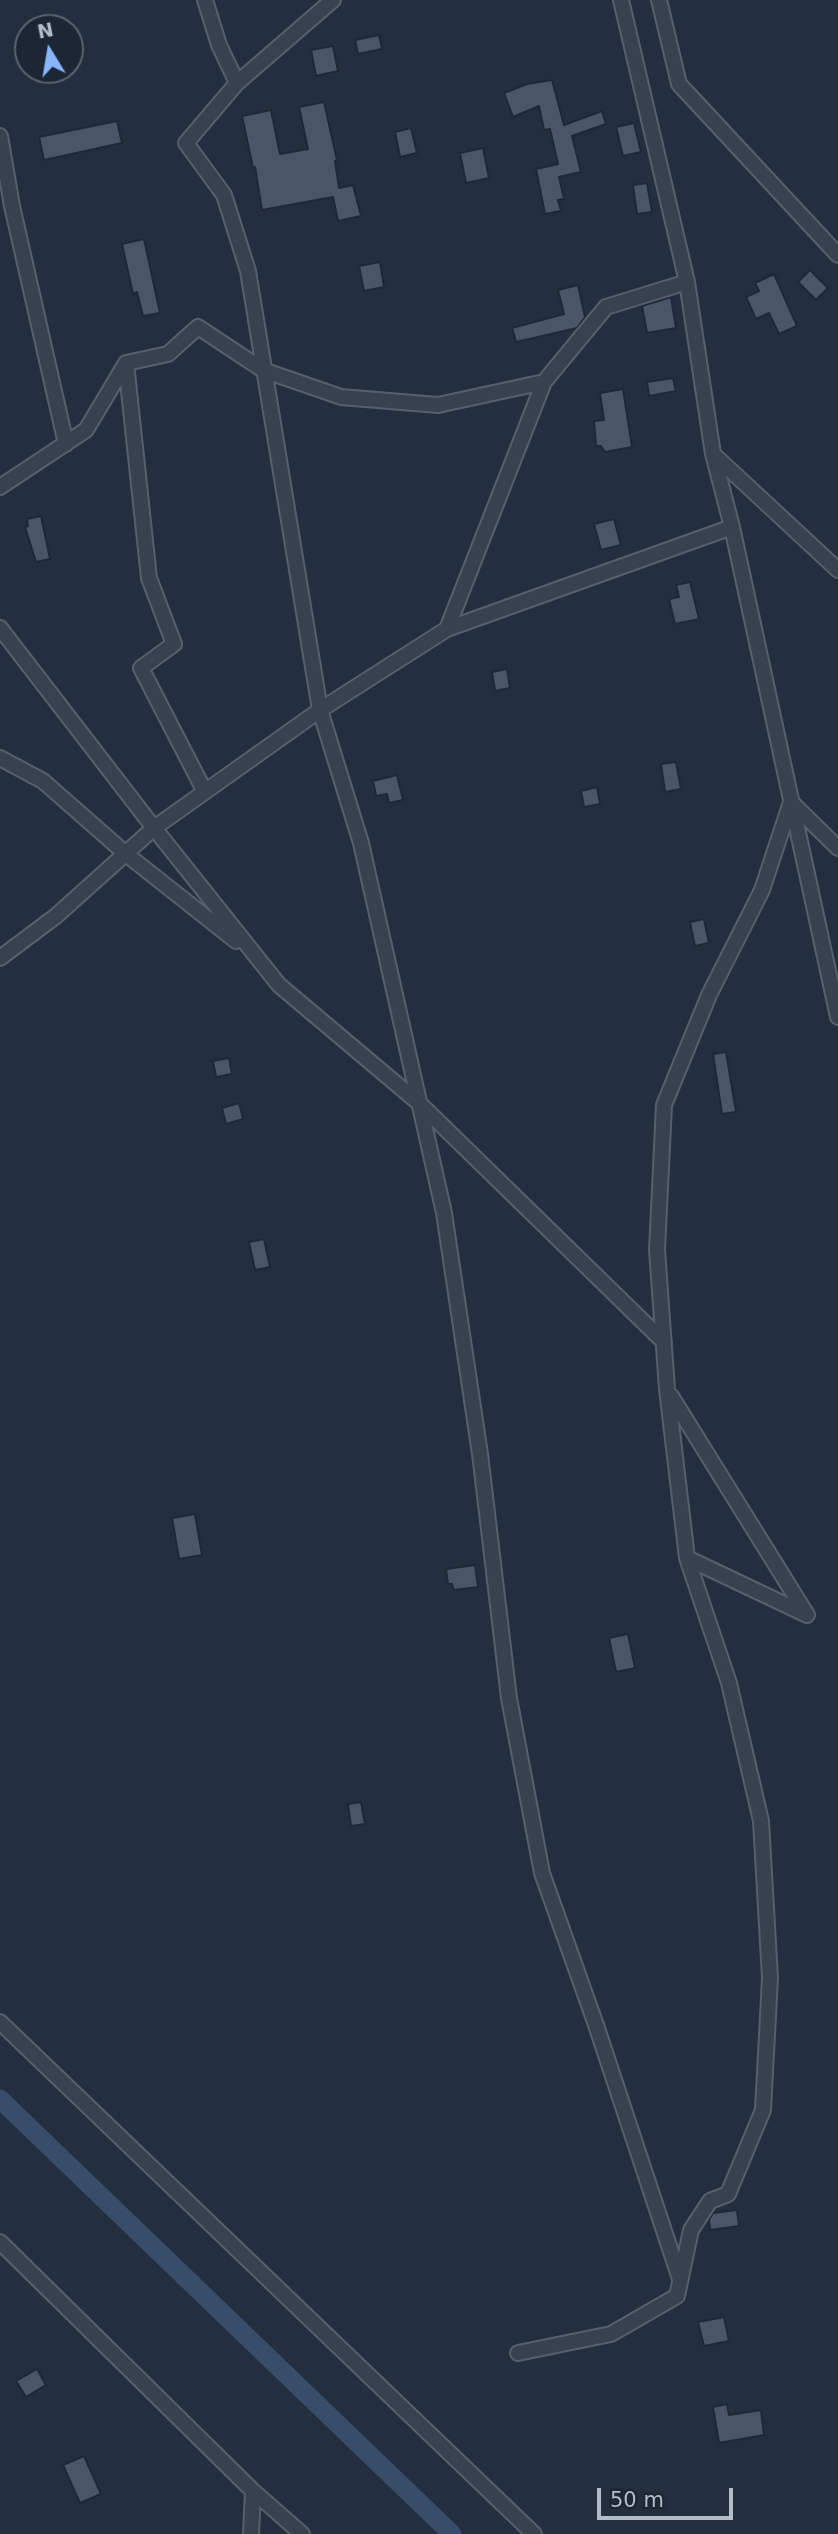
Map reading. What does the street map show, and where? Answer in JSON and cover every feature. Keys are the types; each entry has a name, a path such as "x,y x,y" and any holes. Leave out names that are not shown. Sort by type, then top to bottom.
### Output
{"street":[{"path":"205,0 219,46 237,82"},
{"path":"333,0 237,82 186,143 224,195 248,271 320,710 361,843 444,1213 480,1454 509,1698 542,1873 596,2025 680,2279"},
{"path":"621,0 687,282 713,454 732,527 838,1017"},
{"path":"659,0 678,84 838,255"},
{"path":"0,136 12,206 66,444"},
{"path":"447,629 544,382 606,307 687,282"},
{"path":"0,487 86,430 126,363 168,354 198,327 263,370 341,397 438,405 544,382"},
{"path":"126,363 149,578 174,644 141,668 205,792"},
{"path":"713,454 838,570"},
{"path":"0,958 56,916 154,828 320,710 447,629 732,527"},
{"path":"0,628 279,985 419,1103 664,1342"},
{"path":"0,758 43,781 125,854 257,957"},
{"path":"791,802 838,848"},
{"path":"518,2353 611,2334 677,2296 691,2230 710,2201 728,2194 764,2110 771,1978 761,1821 729,1683 687,1558 667,1390 657,1250 664,1105 709,995 762,890 791,802"},
{"path":"667,1390 807,1615 687,1558"},
{"path":"0,2022 534,2534"},
{"path":"0,2242 253,2491 302,2534"},
{"path":"251,2534 253,2491"}],"building":[{"path":"379,35 382,49 358,54 355,40"},
{"path":"333,46 338,71 316,76 311,50"},
{"path":"552,80 564,125 602,111 606,124 572,136 581,172 559,177 564,199 558,200 561,211 545,214 536,169 558,164 550,129 544,130 539,106 513,117 504,93 527,84"},
{"path":"324,102 337,160 339,188 353,185 361,216 338,221 333,197 262,210 255,167 253,168 242,116 271,110 280,154 308,149 299,107"},
{"path":"117,121 122,143 44,160 39,137"},
{"path":"634,123 641,152 623,156 616,127"},
{"path":"411,128 417,153 400,157 395,132"},
{"path":"483,148 489,178 466,183 460,153"},
{"path":"647,183 652,212 637,214 633,185"},
{"path":"144,239 160,313 143,316 137,292 133,294 122,244"},
{"path":"380,262 384,287 364,291 359,266"},
{"path":"810,270 828,288 816,300 798,282"},
{"path":"774,274 797,326 779,334 769,313 756,319 746,297 759,291 755,283"},
{"path":"578,285 585,317 577,328 516,342 512,328 564,314 558,290"},
{"path":"671,297 676,328 647,333 642,306"},
{"path":"673,378 676,391 649,396 647,382"},
{"path":"623,389 632,447 605,452 601,446 596,446 594,421 604,420 600,393"},
{"path":"41,516 50,559 36,562 25,527 28,526 27,519"},
{"path":"614,519 621,545 601,550 594,524"},
{"path":"690,582 699,619 675,624 669,599 679,597 676,585"},
{"path":"507,669 510,688 495,691 492,672"},
{"path":"676,762 681,789 665,792 661,764"},
{"path":"397,775 403,800 389,803 387,794 376,796 373,781"},
{"path":"597,787 600,804 584,807 581,791"},
{"path":"704,919 709,943 695,946 690,922"},
{"path":"726,1052 736,1112 722,1114 713,1054"},
{"path":"229,1058 232,1074 216,1077 213,1061"},
{"path":"239,1103 243,1119 226,1124 222,1108"},
{"path":"264,1239 270,1267 255,1270 249,1242"},
{"path":"195,1514 202,1555 179,1559 172,1518"},
{"path":"475,1565 478,1587 454,1590 452,1584 448,1584 446,1569"},
{"path":"628,1634 635,1668 616,1672 609,1638"},
{"path":"361,1802 365,1824 351,1826 348,1804"},
{"path":"737,2210 739,2226 710,2230 709,2220 713,2213"},
{"path":"724,2317 729,2341 704,2346 698,2322"},
{"path":"37,2369 46,2385 26,2397 16,2381"},
{"path":"727,2404 729,2415 761,2410 764,2435 719,2443 713,2407"},
{"path":"84,2456 101,2494 80,2503 63,2465"}],"waterway":[{"path":"0,2099 452,2534"}]}
